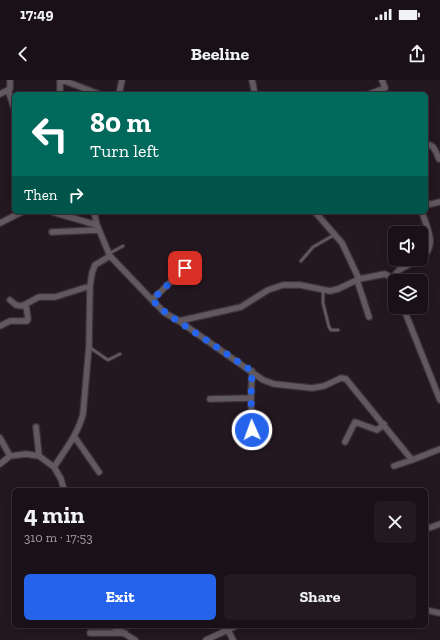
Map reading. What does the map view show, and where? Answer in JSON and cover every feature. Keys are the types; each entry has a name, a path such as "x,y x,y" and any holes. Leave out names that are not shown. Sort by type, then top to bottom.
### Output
{"street":[{"path":"10,80 10,87 8,90 12,102"},
{"path":"60,92 61,80 94,92"},
{"path":"119,92 122,80"},
{"path":"252,80 255,92"},
{"path":"382,80 385,91"},
{"path":"385,80 385,91"},
{"path":"0,94 8,90"},
{"path":"428,144 433,146 439,159"},
{"path":"428,205 440,202"},
{"path":"0,224 18,214"},
{"path":"58,214 98,227"},
{"path":"95,214 98,227 110,255 166,313 268,382 312,388 324,386 342,378 346,379 412,460"},
{"path":"317,214 345,248 358,279 369,317"},
{"path":"423,214 427,226"},
{"path":"52,232 98,227"},
{"path":"428,230 431,239 428,251"},
{"path":"54,467 79,428 83,414 89,346 90,286 92,273 96,265 110,255"},
{"path":"396,274 406,266"},
{"path":"152,300 185,268"},
{"path":"179,321 241,308 268,290 283,285 300,285 323,290 334,290 358,279 385,274 388,276"},
{"path":"10,300 19,306 26,305 40,297 55,296 90,286"},
{"path":"0,326 10,321 27,321 26,305"},
{"path":"406,314 439,396"},
{"path":"252,371 252,430"},
{"path":"210,399 251,398"},
{"path":"345,442 355,422 377,430 384,424"},
{"path":"36,428 39,456"},
{"path":"74,436 99,472"},
{"path":"0,438 10,456"},
{"path":"394,466 440,449"},
{"path":"0,464 10,456 31,454 39,456 54,467 61,479 63,488"},
{"path":"428,528 440,524"},
{"path":"428,610 440,613"},
{"path":"116,628 135,640"},
{"path":"206,640 232,628"},
{"path":"228,630 234,640"},
{"path":"90,633 125,633"}],"lane":[{"path":"301,261 313,248 334,235"},
{"path":"110,255 123,246"},
{"path":"323,290 323,303 328,327 331,330 338,330"},
{"path":"89,346 108,360 120,354"}],"route":[{"path":"185,268 152,300 166,313 252,371 252,430"}]}
